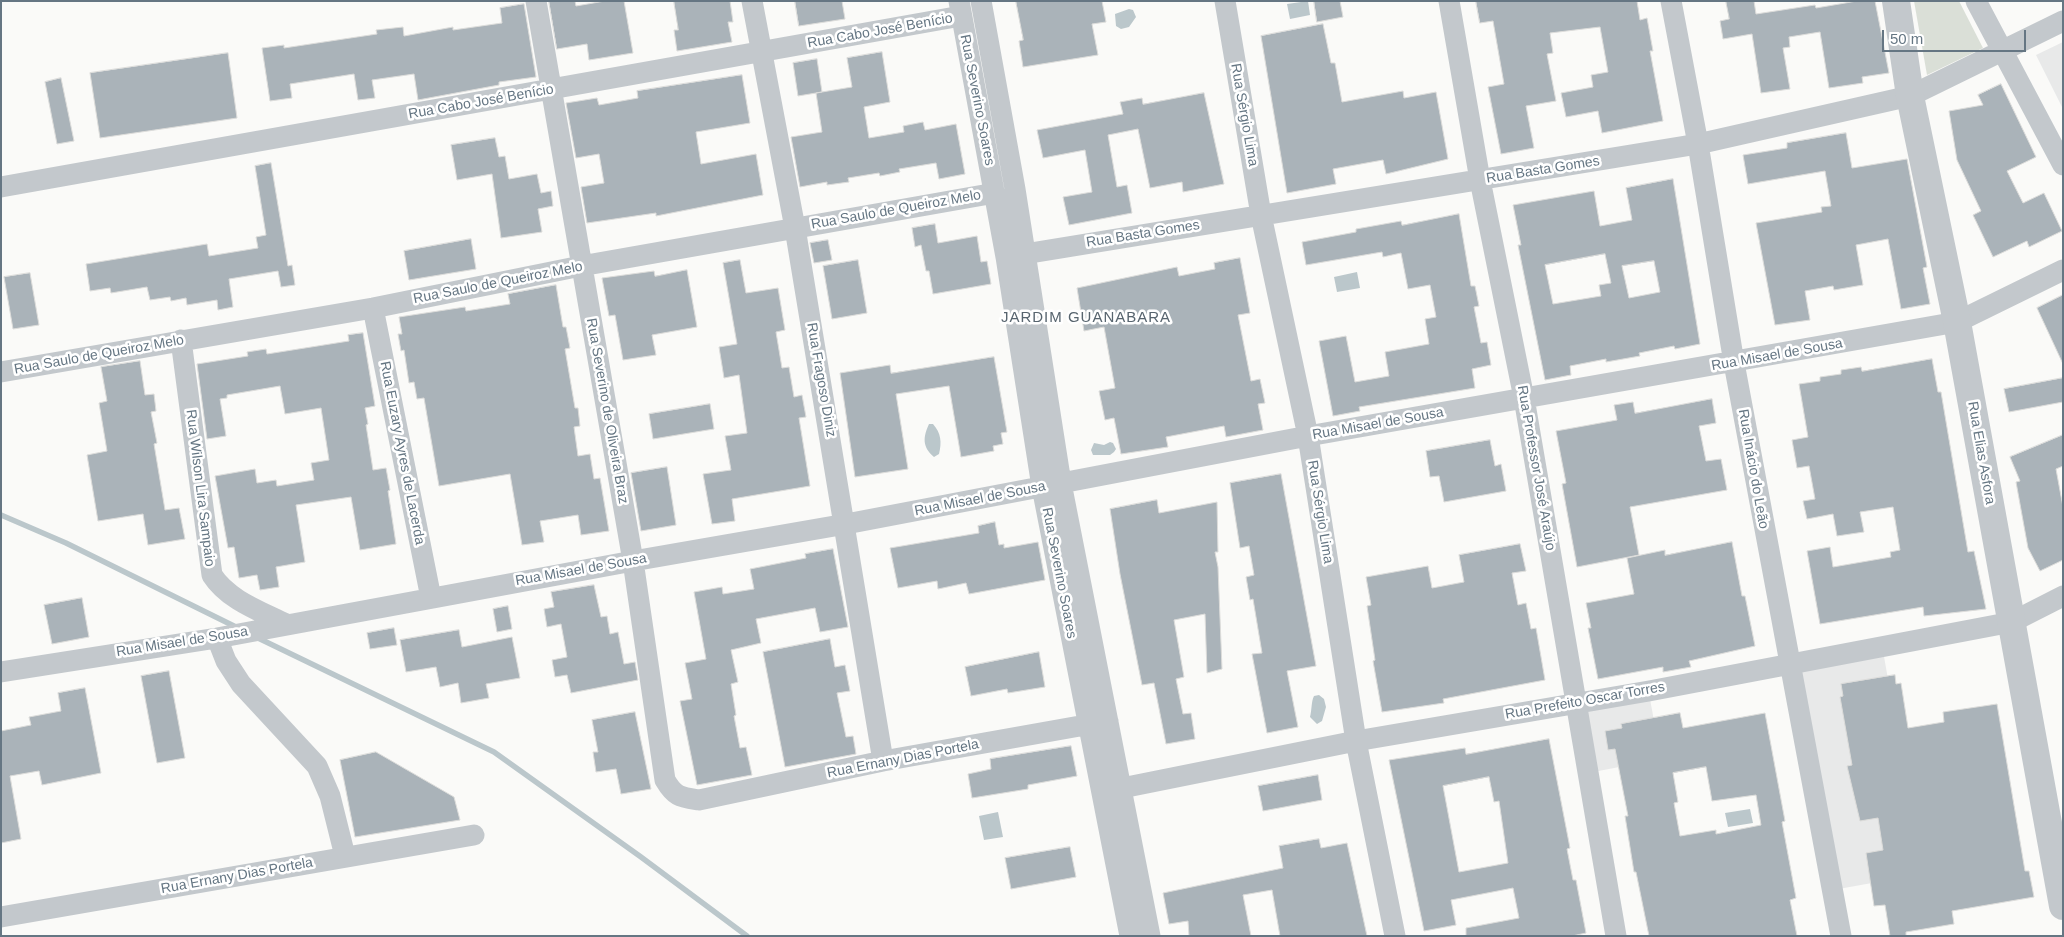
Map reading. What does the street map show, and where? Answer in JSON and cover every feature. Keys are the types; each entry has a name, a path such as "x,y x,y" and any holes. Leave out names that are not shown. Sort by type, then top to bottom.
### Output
{"street":[{"name":"Rua Severino de Oliveira Braz","path":"536,1 633,561 665,780 679,797 699,800"},
{"name":"Rua Fragoso Diniz","path":"752,1 795,228 846,524 883,761"},
{"name":"Rua Severino Soares","path":"981,1 1015,255 1052,485 1112,790 1150,936"},
{"name":"Rua Sérgio Lima","path":"1225,1 1261,214 1308,436 1356,741 1395,936"},
{"name":"Rua Professor José Araújo","path":"1449,1 1480,180 1524,398 1616,936"},
{"name":"Rua Inácio do Leão","path":"1671,1 1698,144 1734,363 1841,936"},
{"name":"Rua Elias Asfora","path":"1896,1 1910,96 1957,322 2063,906"},
{"path":"1976,1 2063,165"},
{"name":"Rua Cabo José Benício","path":"1,188 761,52 960,9"},
{"name":"Rua Severino Soares","path":"960,9 995,193 1015,255"},
{"name":"Rua Basta Gomes","path":"1015,255 1698,144 1910,96 2063,21"},
{"name":"Rua Saulo de Queiroz Melo","path":"1,372 373,308 581,266 995,193"},
{"name":"Rua Misael de Sousa","path":"1,672 221,637 846,524 1308,436 1734,363 1957,322 2063,270"},
{"name":"Rua Euzary Ayres de Lacerda","path":"373,308 431,598"},
{"name":"Rua Wilson Lira Sampaio","path":"181,340 212,575 218,585 230,594 286,624"},
{"name":"Rua Prefeito Oscar Torres","path":"1112,790 1356,741 1789,665 2012,622 2063,596"},
{"path":"221,637 226,661 241,684 317,766 330,796 345,856"},
{"name":"Rua Ernany Dias Portela","path":"699,800 883,761 1099,723"},
{"name":"Rua Severino Soares","path":"1112,790 1130,936"},
{"name":"Rua Ernany Dias Portela","path":"1,918 345,856 474,835"}],"shaded area":[{"path":"1308,1 1310,15 1290,19 1287,4"},
{"path":"1914,1 1959,1 1983,48 1927,75"},
{"path":"1129,9 1133,10 1136,17 1129,27 1121,29 1116,26 1115,14"},
{"path":"2063,42 2063,109 2036,55"},
{"path":"1357,272 1360,288 1337,292 1334,277"},
{"path":"929,424 933,424 940,438 939,454 934,457 927,449 925,442"},
{"path":"1110,442 1113,443 1116,449 1114,452 1110,455 1093,455 1091,450 1094,443 1104,445"},
{"path":"1882,645 1922,874 1833,890 1794,661"},
{"path":"1648,688 1661,759 1588,773 1576,701"},
{"path":"1319,695 1324,699 1326,707 1322,721 1317,724 1310,717 1314,696"},
{"path":"1750,809 1753,823 1728,827 1725,813"},
{"path":"998,812 1003,837 984,840 979,816"}],"building":[{"path":"549,1 575,1 576,6 605,1 624,1 633,53 589,60 587,44 557,49"},
{"path":"674,1 730,1 733,22 728,22 732,42 677,51 674,30 678,30"},
{"path":"795,1 842,1 845,19 799,26"},
{"path":"1016,1 1102,1 1106,22 1092,24 1098,55 1023,67 1019,41 1023,40"},
{"path":"1314,1 1340,1 1343,17 1317,22"},
{"path":"1476,1 1637,1 1640,20 1647,18 1653,51 1650,51 1663,121 1602,133 1598,111 1566,117 1561,93 1593,87 1591,75 1608,72 1600,27 1550,33 1553,53 1547,54 1556,101 1526,106 1534,148 1501,154 1488,87 1504,84 1493,21 1480,23"},
{"path":"1726,1 1754,1 1756,14 1815,5 1816,8 1857,1 1875,1 1889,73 1862,77 1863,83 1829,88 1820,32 1789,37 1790,47 1783,48 1790,89 1761,93 1752,34 1723,39 1720,21 1729,19"},
{"path":"524,4 536,77 499,82 499,85 418,100 414,74 372,80 375,98 358,100 354,74 290,84 292,98 270,101 262,48 284,45 284,48 377,34 376,30 403,27 404,36 453,27 453,30 502,23 500,8"},
{"path":"1323,24 1331,63 1335,63 1342,102 1403,91 1404,98 1436,92 1448,159 1386,174 1383,160 1333,169 1336,184 1287,193 1261,36"},
{"path":"882,52 890,102 864,107 869,138 904,132 903,126 923,122 925,130 956,124 965,174 939,179 936,163 899,169 900,172 880,176 879,173 848,178 849,182 827,185 827,182 800,187 791,137 822,132 816,93 852,87 847,58"},
{"path":"228,53 237,118 100,138 90,73"},
{"path":"817,59 822,92 798,96 793,63"},
{"path":"742,75 750,123 696,132 701,164 756,154 763,195 656,216 656,213 587,223 581,187 604,183 599,154 576,158 566,103 597,98 599,105 638,98 637,91"},
{"path":"61,78 74,141 57,144 45,82"},
{"path":"2001,84 2036,157 2007,171 2023,203 2044,193 2062,231 2029,247 2027,241 1993,257 1973,215 1981,211 1957,160 1949,111 1983,105 1978,95"},
{"path":"1204,93 1224,184 1183,192 1182,182 1150,188 1138,129 1108,135 1117,187 1127,185 1132,213 1069,225 1063,197 1092,192 1085,150 1043,158 1037,130 1123,114 1120,102 1142,98 1143,104"},
{"path":"1846,133 1852,168 1907,159 1927,267 1923,268 1930,304 1901,309 1888,239 1856,245 1863,285 1834,290 1833,286 1805,291 1810,320 1775,325 1756,223 1822,212 1821,207 1831,206 1825,171 1748,184 1743,155 1787,148 1787,143"},
{"path":"495,138 499,157 505,156 509,179 537,174 541,193 551,191 553,206 538,209 542,232 501,238 492,174 457,180 451,145"},
{"path":"271,163 288,266 292,265 295,285 281,287 278,271 229,279 233,307 218,310 217,300 187,305 186,298 171,301 170,297 150,300 147,287 111,293 110,288 90,291 86,264 207,244 209,256 258,248 256,237 266,235 255,166"},
{"path":"1673,179 1700,344 1675,349 1674,346 1639,353 1640,356 1606,362 1606,359 1570,366 1571,375 1545,380 1518,245 1521,245 1513,205 1594,191 1600,226 1632,220 1626,188","holes":["1605,254 1611,283 1599,285 1601,296 1553,304 1545,265","1654,261 1660,292 1629,298 1622,266"]},
{"path":"1459,214 1471,286 1475,286 1479,306 1474,307 1481,343 1487,342 1491,365 1472,369 1475,388 1359,407 1360,411 1333,416 1319,341 1346,336 1355,382 1389,376 1385,352 1429,344 1425,319 1436,317 1430,285 1408,289 1401,253 1383,257 1382,252 1306,265 1302,242 1356,232 1356,229 1401,221 1402,225"},
{"path":"935,224 938,243 977,236 981,262 987,261 991,284 933,294 929,271 926,271 921,245 915,247 912,228"},
{"path":"471,239 476,269 409,280 404,251"},
{"path":"828,240 832,260 814,263 810,243"},
{"path":"1240,258 1250,313 1238,315 1251,381 1260,379 1265,403 1258,404 1263,430 1226,437 1224,426 1166,437 1168,447 1121,454 1114,418 1105,420 1099,391 1115,388 1104,327 1084,331 1077,288 1177,267 1179,276 1215,269 1214,263"},
{"path":"740,260 746,293 778,288 785,330 776,332 782,368 789,367 794,397 802,395 806,417 799,418 810,486 732,499 735,521 712,524 703,474 731,470 725,436 747,433 739,375 724,378 719,347 737,344 723,263"},
{"path":"858,260 867,313 832,319 823,266"},
{"path":"687,270 697,327 652,335 656,355 623,360 615,315 609,316 602,278 654,271 655,276"},
{"path":"30,273 39,325 13,329 4,277"},
{"path":"556,285 563,327 566,327 570,348 565,349 575,408 578,408 580,426 574,427 578,456 590,454 594,479 600,478 609,531 581,535 578,515 540,521 544,542 522,545 510,474 439,486 424,398 417,399 414,382 409,383 404,350 401,351 398,334 402,334 399,317 465,307 466,311 510,304 508,294"},
{"path":"2063,295 2063,364 2037,308"},
{"path":"363,333 375,406 365,408 373,470 386,468 396,544 360,550 351,497 296,505 305,562 276,567 279,587 260,590 257,575 239,578 234,547 228,548 215,476 255,469 257,483 276,480 277,486 314,480 311,463 329,460 321,408 285,414 280,386 227,395 227,398 220,399 226,436 207,439 197,364 248,356 247,352 266,349 267,354 349,341 348,335"},
{"path":"994,357 1007,432 1001,433 1003,444 993,446 994,451 961,457 949,386 896,394 908,469 855,477 840,373 890,365 891,373"},
{"path":"1932,359 1938,392 1941,392 1968,552 1974,551 1986,609 1924,616 1923,607 1820,624 1807,551 1830,547 1833,567 1891,557 1890,552 1900,550 1893,507 1860,512 1864,532 1837,536 1833,514 1807,519 1803,501 1815,499 1809,466 1797,468 1792,440 1808,437 1799,384 1820,381 1820,377 1841,374 1841,370 1861,367 1862,371"},
{"path":"140,361 145,395 154,394 156,411 151,412 157,443 154,444 165,510 179,508 185,539 148,545 143,514 98,521 87,455 107,451 99,403 107,401 101,367"},
{"path":"2063,378 2063,402 2009,412 2004,389"},
{"path":"1712,399 1716,423 1699,426 1706,461 1721,459 1727,490 1630,507 1639,555 1577,567 1562,484 1566,483 1556,431 1617,420 1614,405 1633,402 1635,413"},
{"path":"710,404 714,429 653,439 649,414"},
{"path":"2063,435 2063,466 2056,469 2063,507 2063,560 2040,571 2028,548 2016,482 2020,481 2010,457"},
{"path":"1490,440 1495,466 1501,464 1506,491 1444,502 1439,476 1430,477 1426,451"},
{"path":"667,467 676,525 641,531 631,473"},
{"path":"1281,474 1316,666 1287,671 1298,727 1267,733 1252,654 1262,653 1253,599 1250,600 1246,577 1254,575 1249,546 1240,548 1230,483"},
{"path":"1157,500 1159,513 1217,502 1218,552 1215,552 1218,567 1222,669 1207,673 1205,614 1174,620 1184,677 1176,679 1183,714 1191,713 1195,739 1166,744 1154,683 1142,685 1120,574 1110,509"},
{"path":"995,522 999,545 1004,544 1004,548 1038,542 1045,580 969,594 966,583 938,589 937,581 898,588 890,548 979,533 978,526"},
{"path":"1732,542 1742,596 1745,596 1755,646 1689,661 1691,667 1663,672 1663,667 1598,679 1588,628 1591,628 1586,603 1634,594 1627,558 1665,550 1665,555"},
{"path":"1520,544 1526,571 1512,573 1518,605 1526,603 1531,629 1536,628 1545,680 1443,699 1444,703 1382,712 1373,661 1375,660 1367,606 1371,605 1366,577 1428,566 1432,588 1464,582 1459,555"},
{"path":"833,549 848,627 820,632 815,608 756,619 761,643 731,650 738,682 731,684 736,715 734,716 740,748 746,747 752,775 697,785 680,701 692,699 685,663 706,659 694,592 722,587 723,594 754,589 750,569 806,558 805,554"},
{"path":"594,585 601,617 607,616 610,634 618,632 624,664 635,662 638,680 571,693 567,675 555,677 552,660 567,657 561,624 547,627 544,609 554,607 551,592"},
{"path":"82,598 89,637 52,644 44,605"},
{"path":"508,606 512,629 497,632 493,609"},
{"path":"394,628 397,645 370,649 367,633"},
{"path":"459,630 462,647 512,637 520,678 486,684 489,698 461,703 458,683 440,687 436,667 406,672 400,640"},
{"path":"830,639 835,667 845,665 850,691 837,693 846,737 853,736 856,754 785,767 763,652"},
{"path":"1039,652 1045,687 1008,693 1007,689 971,696 965,667"},
{"path":"169,671 185,758 157,763 141,676"},
{"path":"1895,675 1896,684 1901,683 1908,728 1944,722 1943,712 1997,704 2025,871 2029,871 2034,897 1952,911 1954,924 1906,932 1906,936 1890,936 1885,905 1874,906 1866,853 1883,850 1878,818 1860,821 1847,766 1852,765 1840,697 1843,696 1841,684"},
{"path":"85,688 101,773 42,785 39,771 10,776 21,839 1,843 1,731 31,725 29,717 61,711 58,693"},
{"path":"635,712 651,789 621,794 616,769 596,772 593,752 598,752 592,720"},
{"path":"1680,713 1683,728 1765,713 1785,821 1782,822 1796,898 1790,900 1797,936 1649,936 1636,872 1634,872 1625,816 1628,816 1615,749 1608,750 1605,731 1622,728 1621,724","holes":["1706,767 1712,801 1756,795 1761,825 1716,834 1716,830 1680,836 1674,803 1678,802 1673,773"]},
{"path":"1549,739 1570,848 1567,849 1573,880 1576,880 1586,933 1572,936 1466,936 1466,928 1519,918 1513,888 1451,900 1456,925 1424,931 1389,760 1465,748 1466,754","holes":["1489,777 1494,802 1499,801 1508,863 1459,872 1443,786"]},
{"path":"1071,746 1077,776 1028,785 1028,789 972,798 968,774 991,769 990,759"},
{"path":"376,752 454,797 460,820 355,837 340,760"},
{"path":"1318,775 1322,800 1263,811 1258,786"},
{"path":"1319,839 1321,848 1347,843 1367,936 1280,936 1272,890 1243,895 1251,936 1189,936 1188,921 1169,924 1163,893 1283,868 1279,846"},
{"path":"1070,847 1076,877 1011,889 1005,858"}],"waterway":[{"path":"1,515 66,543 236,627"},
{"path":"258,638 494,752 641,857 747,936"}],"district":[{"name":"JARDIM GUANABARA","path":"1086,318"}]}
